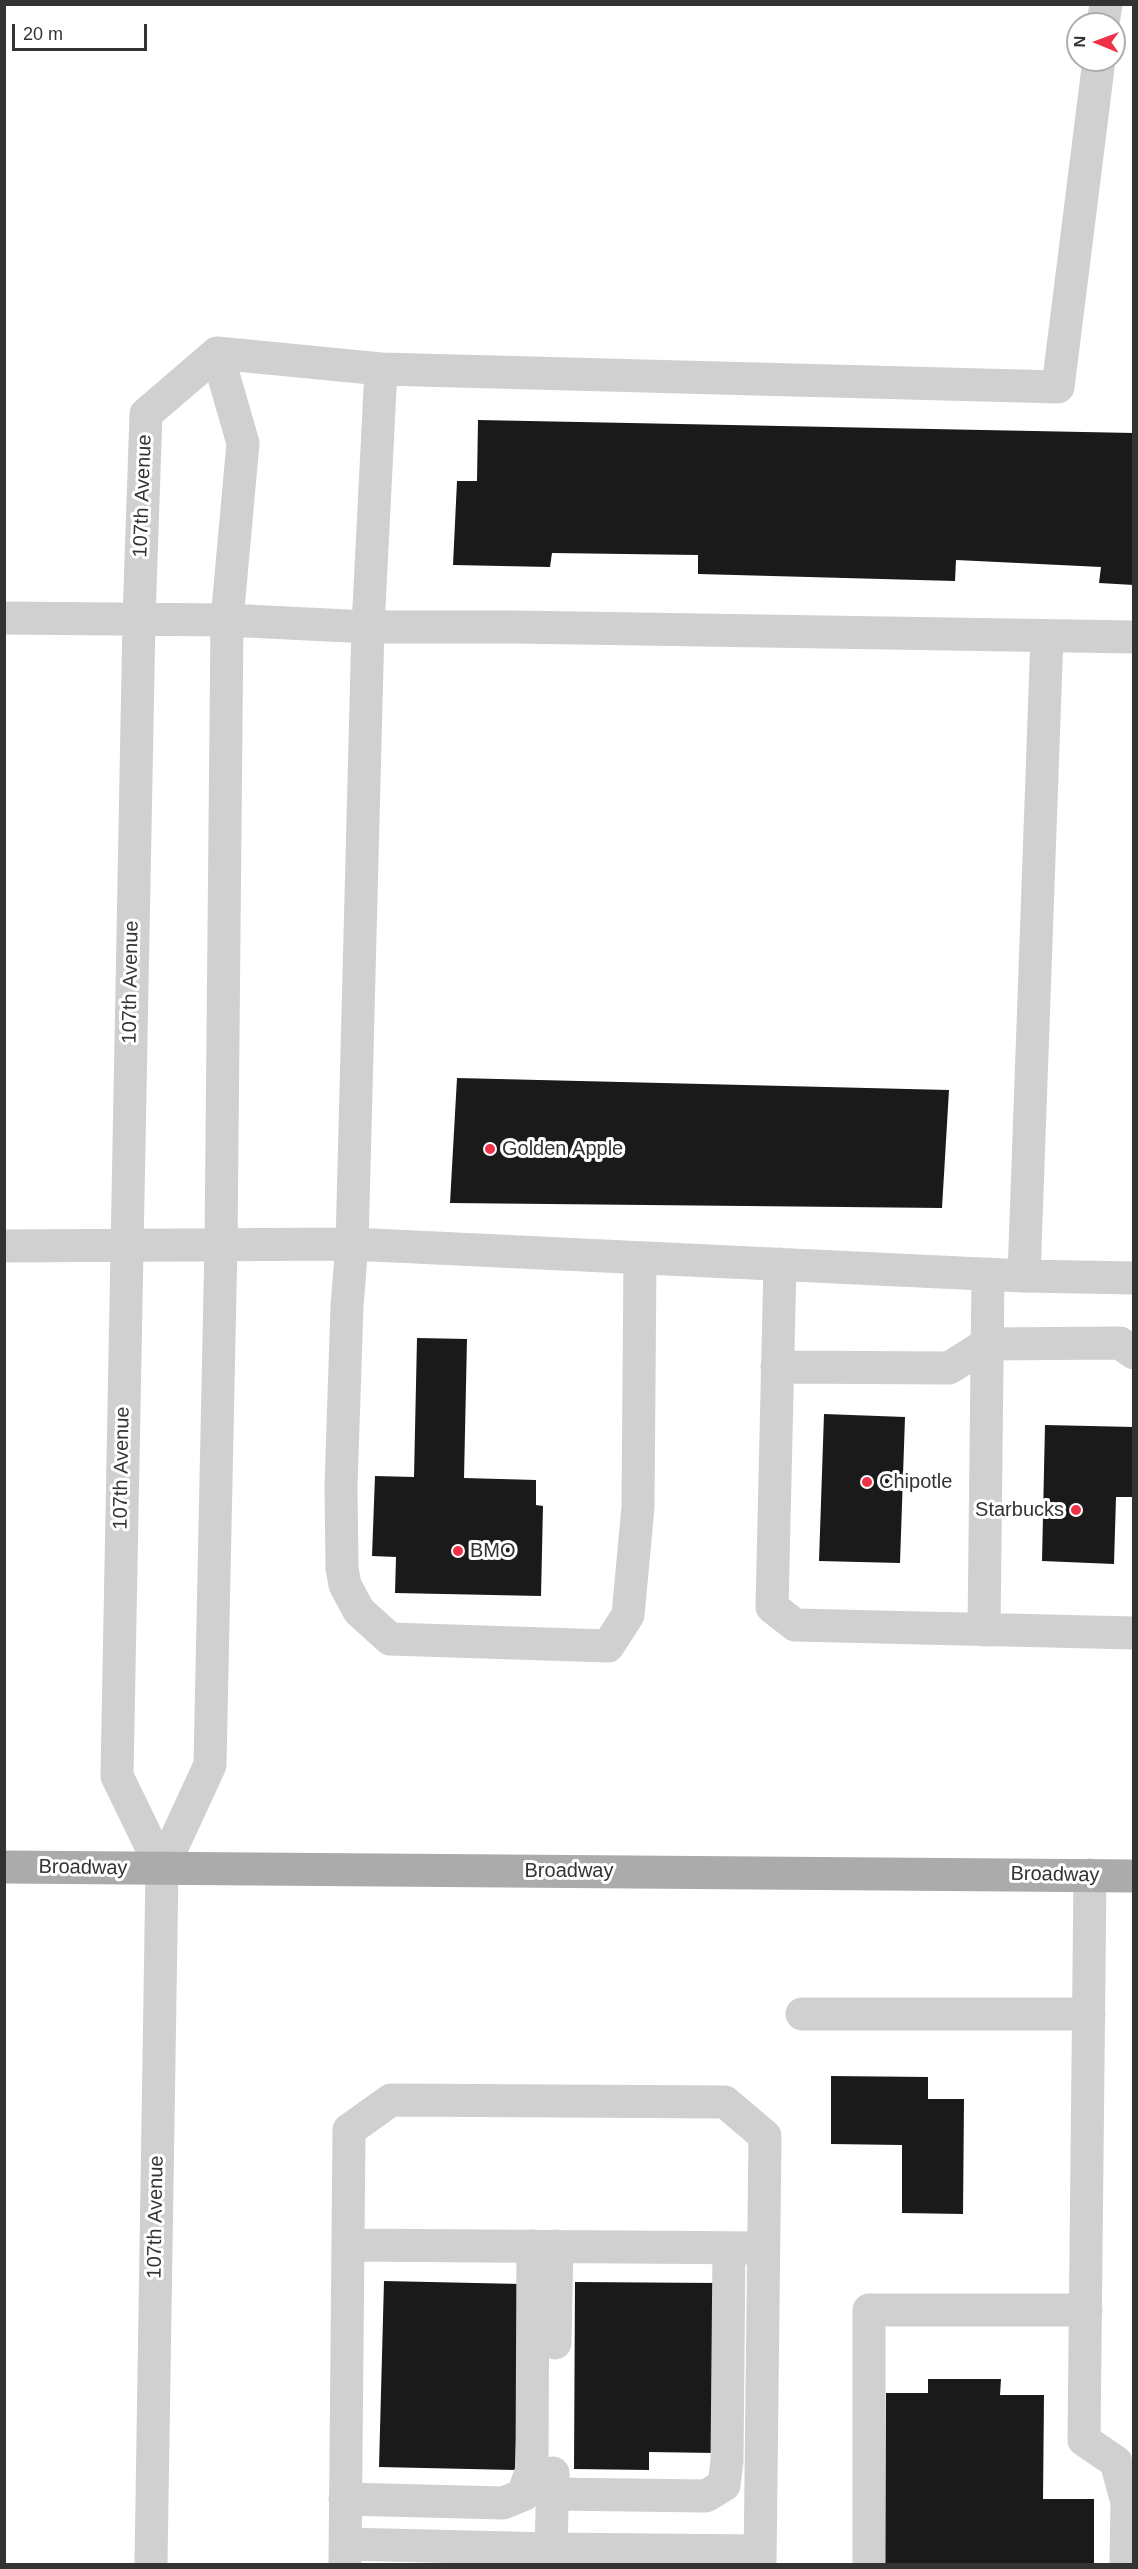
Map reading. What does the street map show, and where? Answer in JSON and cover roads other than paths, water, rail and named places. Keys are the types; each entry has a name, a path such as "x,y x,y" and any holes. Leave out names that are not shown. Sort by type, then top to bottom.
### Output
{"main road":[{"name":"Broadway","path":"4,1868 1134,1876"}],"street":[{"path":"218,353 381,369 1058,387 1097,72"},
{"name":"107th Avenue","path":"151,2565 162,1869 210,1765 221,1243 227,620 243,443 218,353 146,414 139,620 117,1776 162,1869"},
{"path":"381,369 368,627 352,1244 347,1306 341,1486 342,1568 345,1585 359,1611 390,1639 608,1646 628,1615 638,1507 640,1258"},
{"path":"4,618 227,620 368,627 516,627 1134,637"},
{"path":"1024,1276 1047,636"},
{"path":"4,1246 352,1244 1024,1276 1134,1278"},
{"path":"780,1264 772,1607 795,1625 1134,1633"},
{"path":"984,1630 988,1274"},
{"path":"777,1367 949,1368 987,1344 1120,1343 1134,1353"},
{"path":"1090,1875 1084,2440 1116,2462 1127,2502 1126,2565"},
{"path":"802,2014 1089,2014"},
{"path":"391,2100 725,2102 765,2136 763,2248 760,2558 551,2549 345,2554 349,2130 391,2100"},
{"path":"348,2245 763,2248"},
{"path":"545,2246 552,2494 551,2549"},
{"path":"345,2499 503,2503 523,2495 532,2469 545,2246"},
{"path":"552,2494 706,2496 724,2485 727,2461 729,2248"},
{"path":"869,2565 869,2310 1086,2310"}],"place":[{"name":"Golden Apple","path":"490,1149"},
{"name":"Chipotle","path":"867,1482"},
{"name":"Starbucks","path":"1076,1510"},
{"name":"BMO","path":"458,1551"}]}
